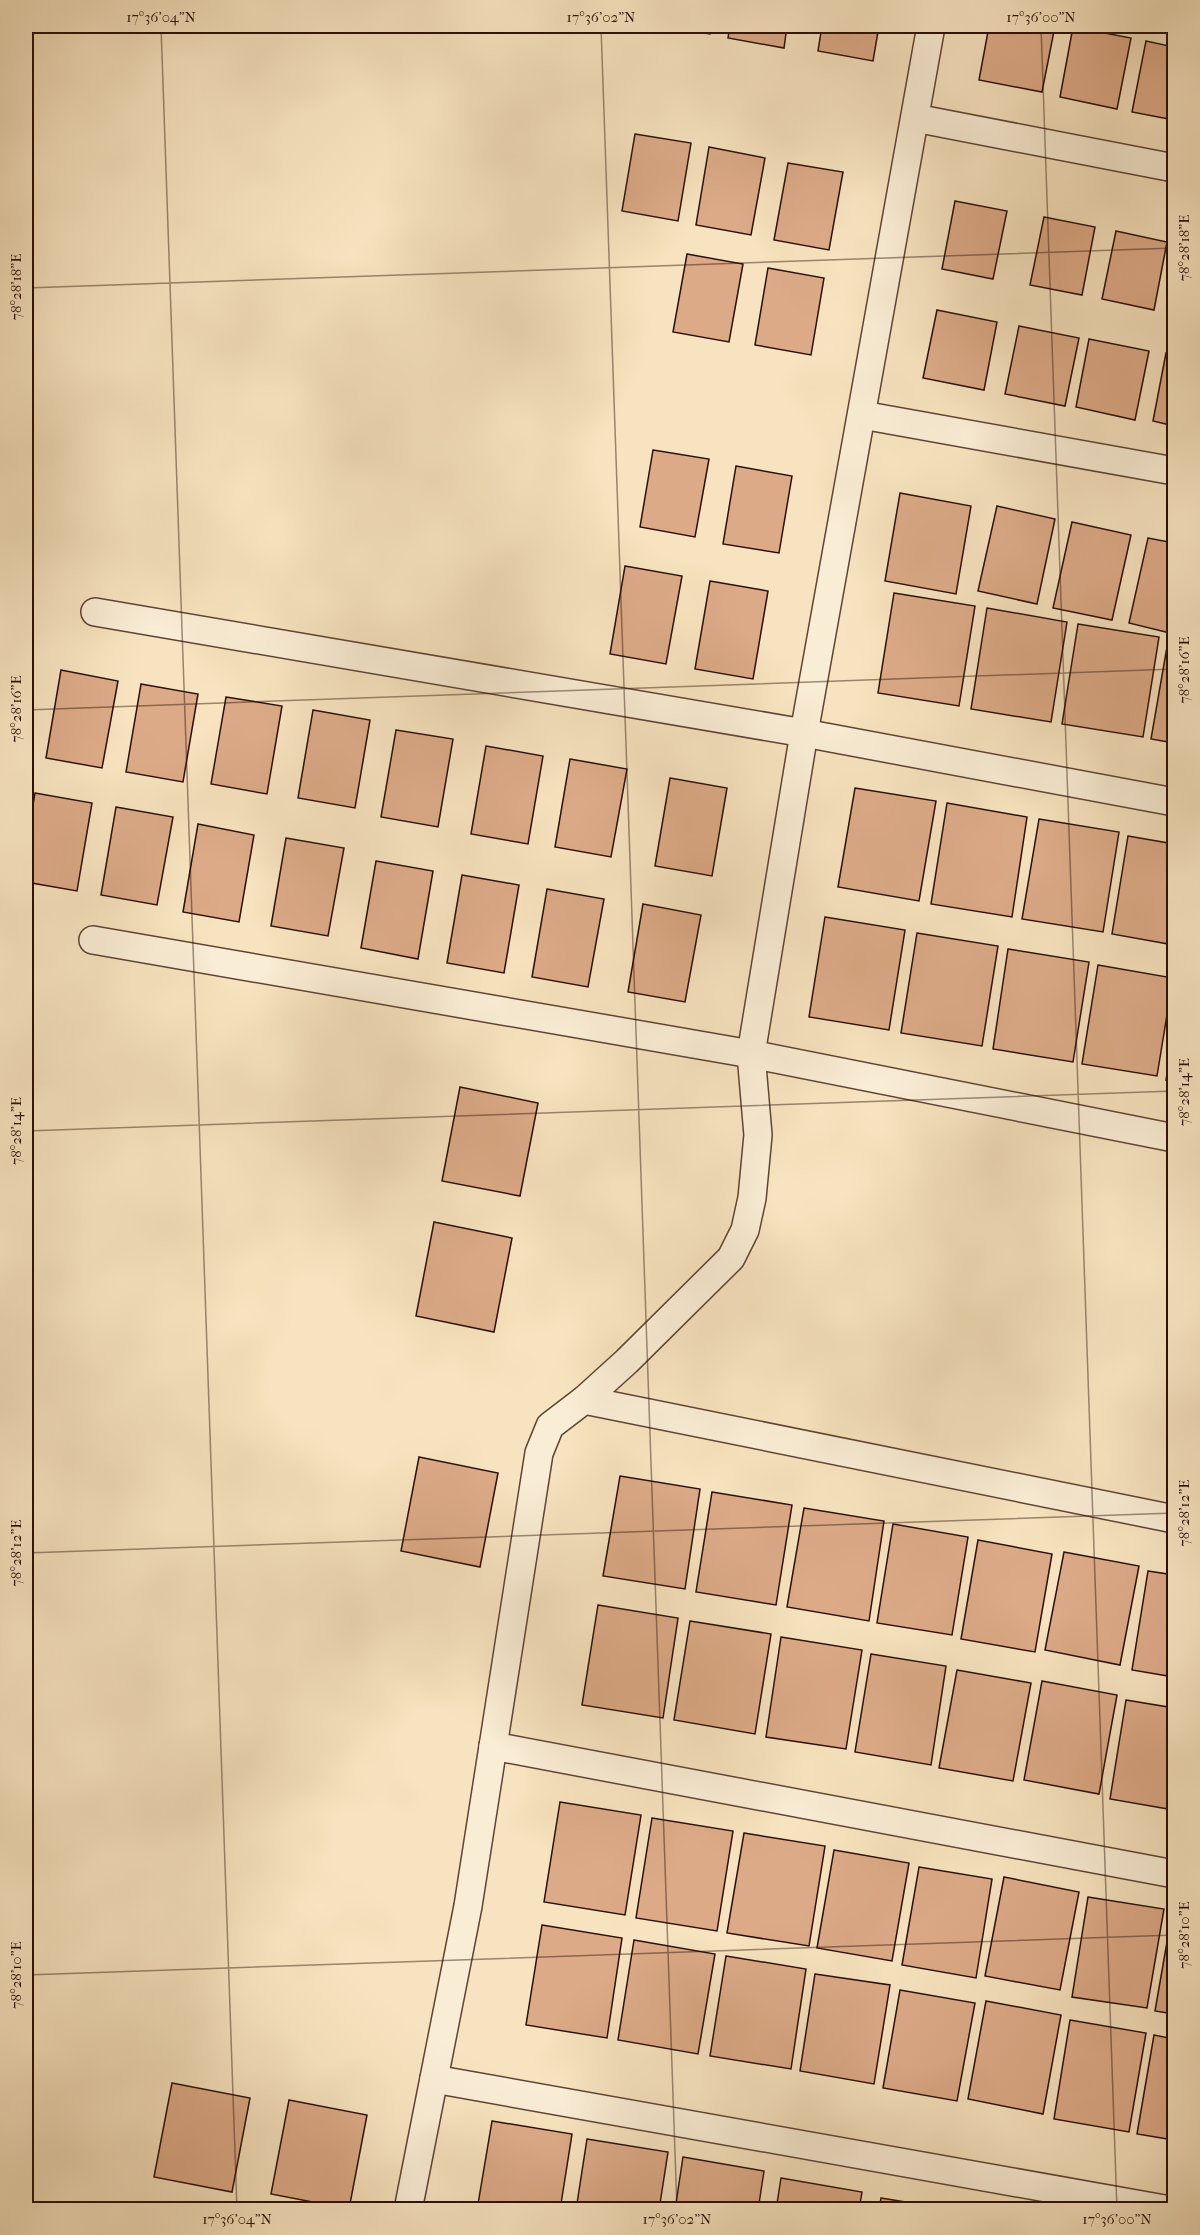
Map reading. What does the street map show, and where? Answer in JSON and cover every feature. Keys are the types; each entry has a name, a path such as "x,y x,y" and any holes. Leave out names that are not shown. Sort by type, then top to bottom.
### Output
{"lane":[{"path":"408,2210 468,1906 539,1453 550,1426 584,1400 710,1281 731,1258 745,1230 752,1198 758,1135 751,1054 804,733 932,26"},
{"path":"915,118 1174,168"},
{"path":"862,415 1174,471"},
{"path":"95,612 804,733 1174,802"},
{"path":"93,940 751,1054 1174,1138"},
{"path":"584,1400 1174,1519"},
{"path":"493,1746 1174,1874"},
{"path":"434,2079 1170,2210"}],"building":[{"path":"662,26 712,26 710,34"},
{"path":"730,26 787,26 784,48 728,38"},
{"path":"822,26 879,26 873,61 818,51"},
{"path":"989,26 1055,26 1042,92 979,80"},
{"path":"1073,27 1131,38 1117,109 1060,97"},
{"path":"1146,41 1174,47 1174,120 1132,112"},
{"path":"635,134 691,143 678,221 622,211"},
{"path":"709,147 765,158 751,235 696,225"},
{"path":"788,163 843,172 829,250 774,240"},
{"path":"955,201 1007,211 993,279 942,269"},
{"path":"1044,217 1095,227 1082,295 1030,285"},
{"path":"1116,231 1167,242 1154,310 1102,299"},
{"path":"687,254 743,264 729,342 673,332"},
{"path":"768,268 824,278 811,355 755,345"},
{"path":"937,310 997,322 984,390 923,378"},
{"path":"1019,326 1079,338 1065,406 1005,394"},
{"path":"1089,339 1149,351 1135,420 1076,407"},
{"path":"1166,353 1174,355 1174,426 1153,421"},
{"path":"653,450 709,459 695,537 640,527"},
{"path":"736,466 792,476 779,553 723,544"},
{"path":"900,493 971,506 956,594 885,581"},
{"path":"997,506 1055,519 1037,604 978,591"},
{"path":"1072,522 1131,535 1112,620 1053,608"},
{"path":"1148,538 1174,543 1174,634 1129,623"},
{"path":"625,566 682,576 666,664 610,654"},
{"path":"710,581 768,591 753,679 695,669"},
{"path":"894,593 975,606 959,706 878,693"},
{"path":"987,608 1067,622 1051,722 971,709"},
{"path":"1078,624 1159,637 1143,737 1062,724"},
{"path":"1168,641 1174,642 1174,743 1151,739"},
{"path":"61,670 118,681 102,768 46,758"},
{"path":"141,684 198,694 183,782 126,772"},
{"path":"226,697 282,706 267,794 211,784"},
{"path":"313,710 370,720 355,808 298,798"},
{"path":"396,730 453,739 438,827 381,817"},
{"path":"486,746 543,756 528,844 471,834"},
{"path":"570,759 627,769 611,857 555,847"},
{"path":"670,778 727,788 712,876 655,866"},
{"path":"855,788 936,801 919,901 838,887"},
{"path":"35,793 92,803 77,891 26,882 26,847"},
{"path":"947,803 1027,817 1012,917 931,904"},
{"path":"116,807 173,817 157,905 101,895"},
{"path":"1039,819 1119,832 1103,932 1022,919"},
{"path":"198,824 254,835 239,922 183,912"},
{"path":"1128,836 1174,844 1174,945 1112,934"},
{"path":"286,838 344,848 328,936 271,926"},
{"path":"376,861 433,871 418,959 361,948"},
{"path":"462,875 519,885 504,973 447,963"},
{"path":"547,889 604,899 588,987 532,977"},
{"path":"643,904 701,915 685,1002 628,992"},
{"path":"825,917 905,930 889,1030 809,1017"},
{"path":"917,933 998,946 982,1046 901,1033"},
{"path":"1008,949 1089,962 1073,1062 993,1049"},
{"path":"1098,965 1173,978 1157,1076 1082,1064"},
{"path":"1174,1033 1174,1081 1166,1080"},
{"path":"460,1087 538,1103 520,1196 442,1181"},
{"path":"434,1222 512,1238 494,1332 416,1316"},
{"path":"419,1457 498,1473 480,1567 401,1551"},
{"path":"620,1476 700,1489 685,1589 603,1576"},
{"path":"712,1492 792,1505 776,1605 696,1592"},
{"path":"804,1508 884,1521 869,1621 787,1607"},
{"path":"893,1524 968,1537 952,1635 877,1623"},
{"path":"978,1540 1052,1554 1035,1652 961,1639"},
{"path":"1064,1552 1139,1566 1120,1665 1045,1650"},
{"path":"1148,1571 1174,1575 1174,1677 1132,1670"},
{"path":"598,1605 678,1618 663,1718 582,1705"},
{"path":"690,1621 771,1634 755,1734 674,1720"},
{"path":"781,1637 862,1650 846,1749 766,1737"},
{"path":"871,1654 946,1666 931,1765 855,1752"},
{"path":"957,1670 1031,1683 1013,1781 939,1768"},
{"path":"1042,1681 1117,1695 1099,1794 1024,1780"},
{"path":"1126,1700 1174,1708 1174,1810 1110,1799"},
{"path":"560,1802 641,1815 625,1915 544,1902"},
{"path":"652,1818 733,1831 717,1931 636,1918"},
{"path":"744,1833 825,1846 809,1946 727,1933"},
{"path":"834,1850 909,1863 892,1961 817,1948"},
{"path":"919,1867 992,1879 976,1978 902,1965"},
{"path":"1004,1877 1079,1892 1060,1990 985,1976"},
{"path":"1088,1897 1164,1909 1147,2008 1072,1997"},
{"path":"1172,1913 1174,1913 1174,2014 1155,2011"},
{"path":"542,1925 622,1938 607,2038 526,2025"},
{"path":"634,1940 715,1954 698,2054 618,2040"},
{"path":"726,1956 806,1969 791,2069 710,2056"},
{"path":"815,1974 890,1985 874,2084 800,2071"},
{"path":"900,1990 975,2003 957,2101 883,2088"},
{"path":"986,2001 1061,2015 1043,2114 968,2099"},
{"path":"1070,2020 1146,2033 1129,2132 1054,2119"},
{"path":"1154,2035 1174,2039 1174,2140 1137,2134"},
{"path":"172,2083 250,2098 232,2192 154,2177"},
{"path":"289,2100 367,2115 349,2209 271,2194"},
{"path":"492,2121 572,2134 560,2210 477,2210"},
{"path":"587,2139 668,2152 659,2210 576,2210"},
{"path":"683,2157 764,2171 758,2210 675,2210"},
{"path":"781,2178 862,2192 859,2210 776,2210"},
{"path":"881,2198 955,2210 879,2210"}]}
